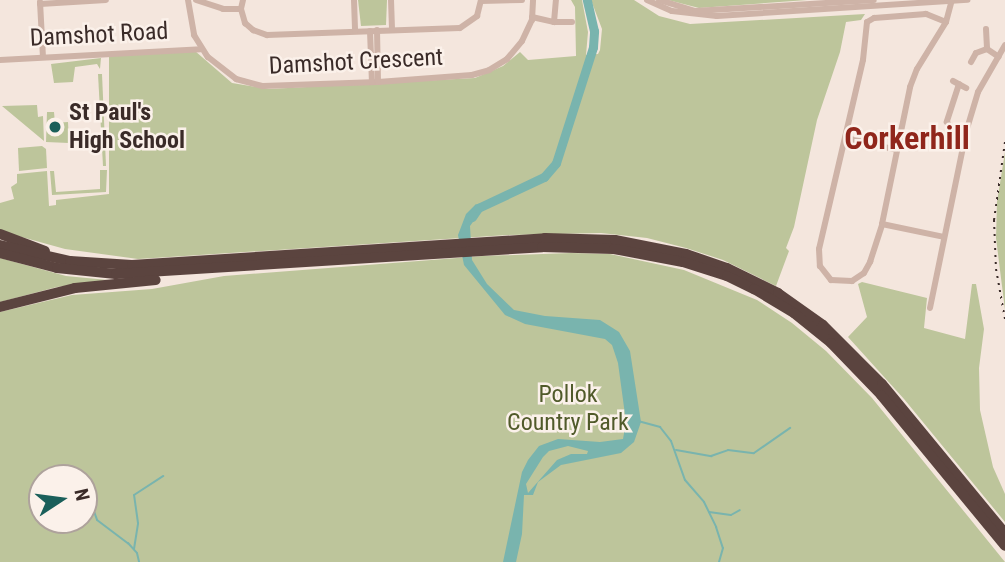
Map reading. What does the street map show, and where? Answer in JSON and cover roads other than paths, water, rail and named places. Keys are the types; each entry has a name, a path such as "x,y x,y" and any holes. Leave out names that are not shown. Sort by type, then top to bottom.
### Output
{"highway":[{"path":"0,234 49,252 119,265"},
{"path":"0,245 59,260 119,265 445,249 574,238 651,246 714,263 778,293 822,325 872,373 1005,533"},
{"path":"488,246 627,250 672,259 746,284 782,305 821,335 874,387 1005,546"},
{"path":"0,253 57,268 97,273 156,274 445,249"},
{"path":"0,307 75,288 229,269"}],"street":[{"path":"43,57 40,2 106,0"},
{"name":"Damshot Crescent","path":"188,0 191,27 201,48 228,75 253,85 375,82 472,75 507,59 522,41 532,17 533,0"},
{"path":"195,0 223,9 241,9"},
{"path":"243,0 241,9 248,26 263,35 464,27 477,16 481,1 522,0"},
{"path":"354,0 355,31"},
{"path":"391,0 392,30"},
{"path":"554,22 556,0"},
{"path":"647,0 672,12 705,16 967,0"},
{"path":"659,0 695,11 874,0"},
{"path":"946,22 926,14 869,20 846,138 818,249 818,261 826,275 839,282 860,277 870,262 882,224 912,80 946,22 952,0"},
{"path":"532,17 554,22 572,22"},
{"path":"985,29 987,49"},
{"path":"374,31 375,82"},
{"path":"930,308 965,132 978,92 1005,46"},
{"name":"Damshot Road","path":"0,60 201,48"},
{"path":"987,49 999,57"},
{"path":"971,62 976,53 987,49"},
{"path":"965,132 951,128 947,122 956,83 966,88"},
{"path":"846,138 897,150"},
{"path":"882,224 944,237"}],"water":[{"path":"476,204 481,211 470,226 472,260 487,284 514,310 545,316 600,320 619,332 630,351 641,422 634,442 621,453 561,465 538,482 533,495 524,495 522,534 516,562 503,562 522,472 539,446 558,439 600,442 623,439 626,422 618,363 612,345 605,339 525,324 505,315 464,265 458,235 466,214","holes":["568,446 588,451 587,454 571,454 557,460 528,493 526,484 549,451"]}],"waterway":[{"path":"472,217 478,208 544,177 556,163 593,47 594,31 587,0"},
{"path":"638,421 660,427 671,441 685,480 704,502 716,527 723,548 719,562"},
{"path":"676,450 711,456 728,450 754,453 790,428"},
{"path":"134,549 138,523 134,495 163,476"},
{"path":"709,512 731,515 740,510"},
{"path":"98,521 128,543 137,553 139,562"}],"railway":[{"path":"1005,142 994,220 996,269 1005,319"}],"place":[{"name":"St Paul's High School","path":"55,127"}],"district":[{"name":"Corkerhill","path":"907,138"}],"park label":[{"name":"Pollok Country Park","path":"568,409"}]}
